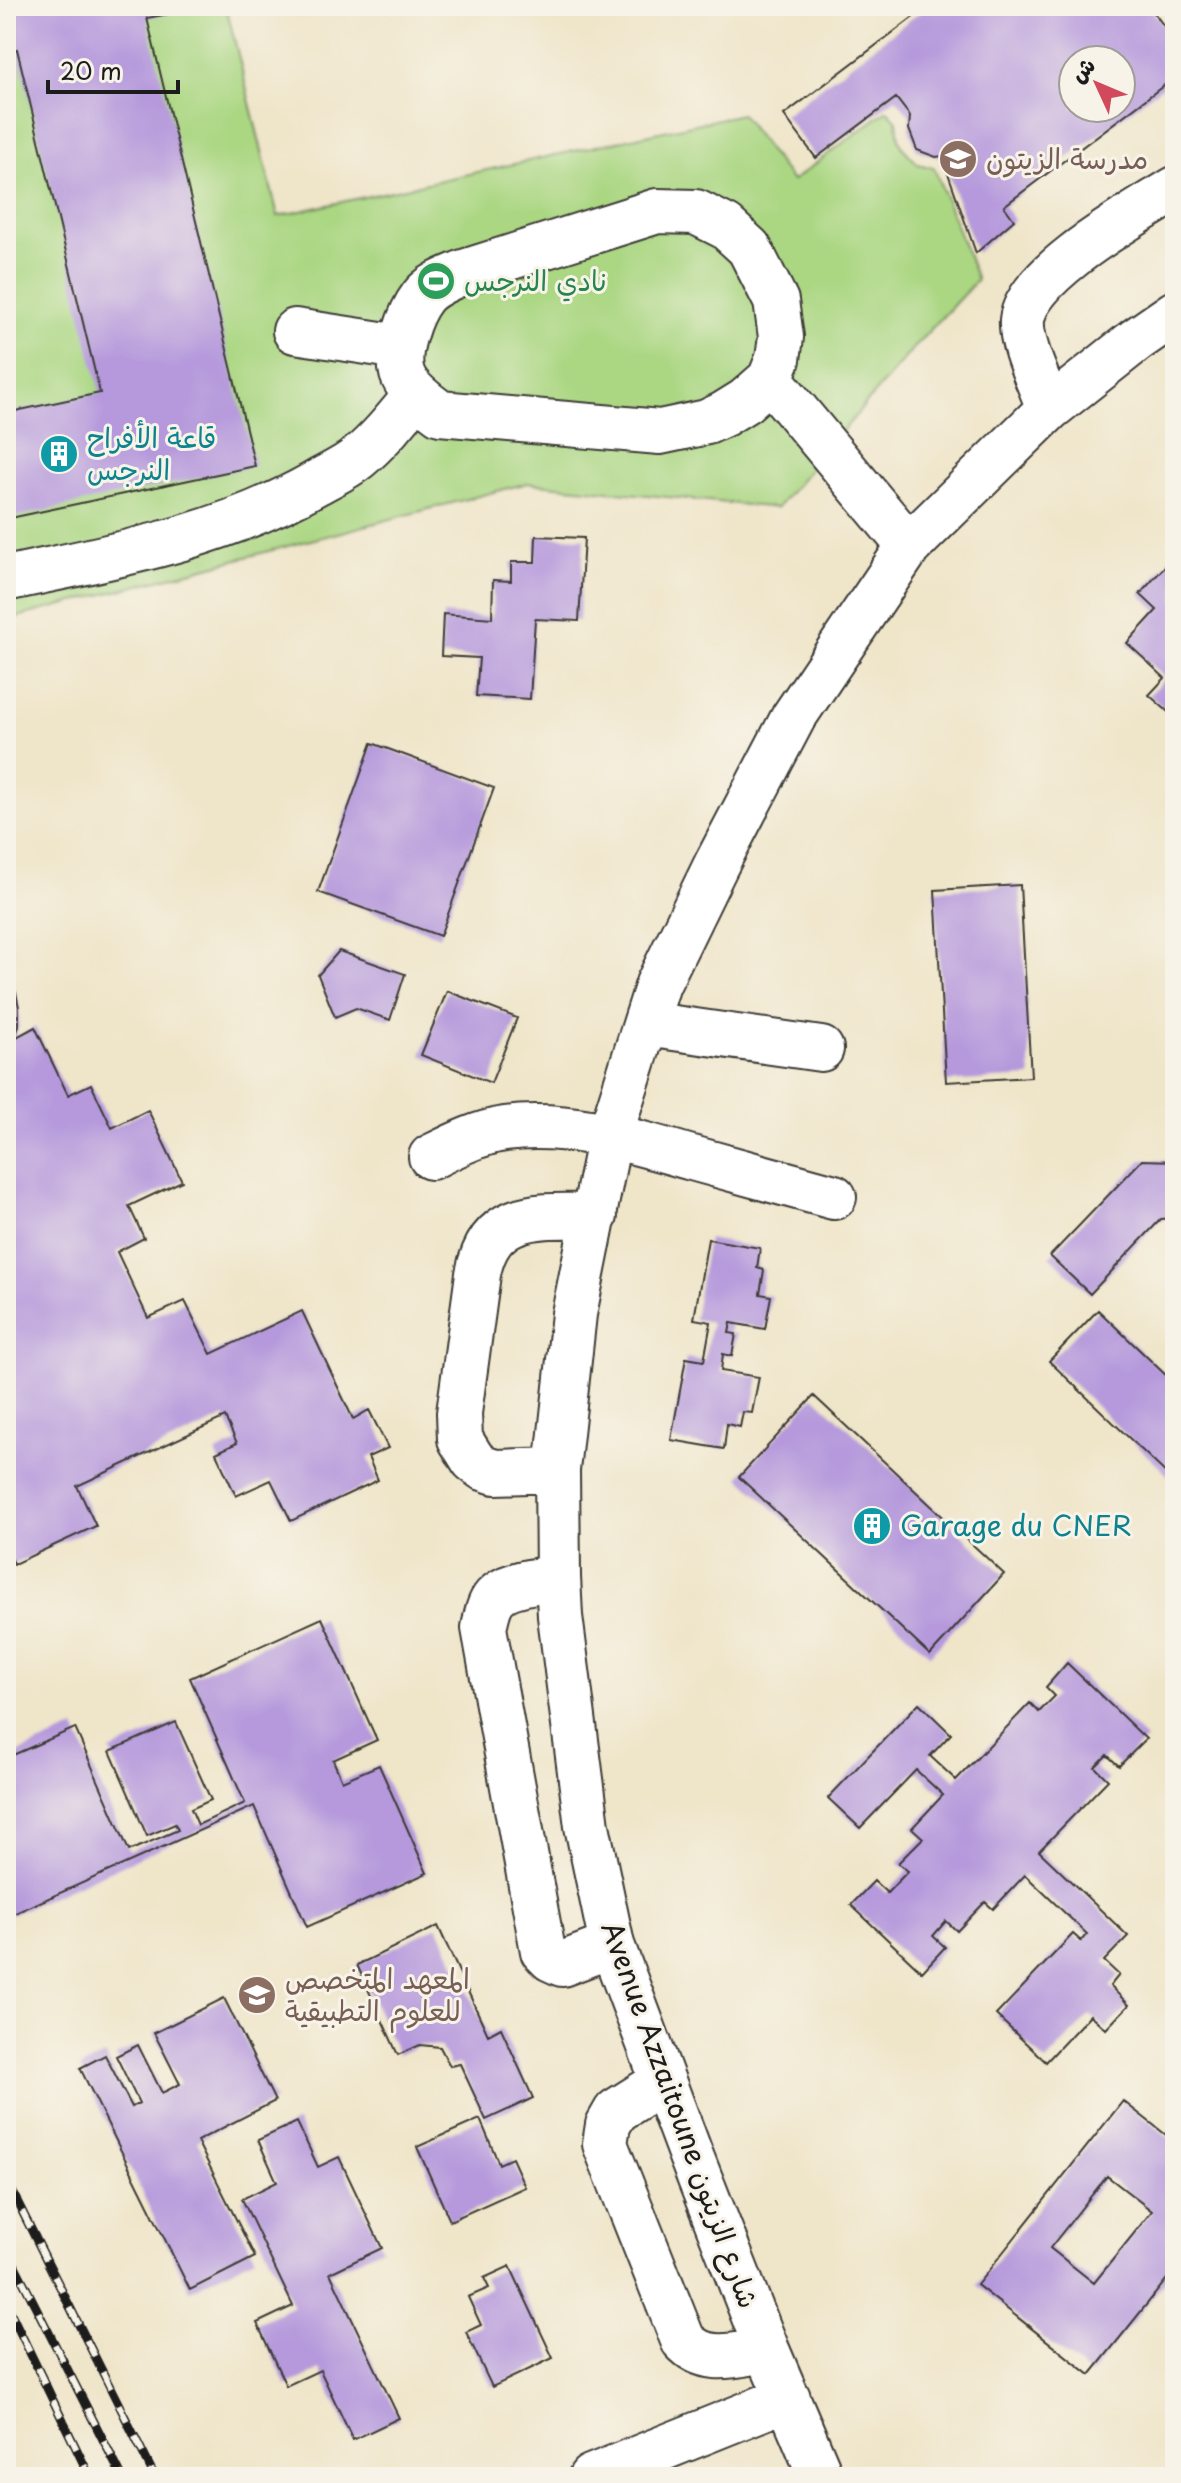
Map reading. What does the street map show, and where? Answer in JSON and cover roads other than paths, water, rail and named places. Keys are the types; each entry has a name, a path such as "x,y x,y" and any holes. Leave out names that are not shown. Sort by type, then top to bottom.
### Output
{"street":[{"path":"1049,409 1023,335 1022,318 1028,302 1051,273 1093,241 1175,189"},
{"path":"657,211 696,212 726,227 749,248 776,301 781,337 778,359 770,379 724,414 707,422 660,432 440,413 416,395 402,374 400,347 423,295 443,281 657,211"},
{"name":"Avenue Azzaitoune شارع الزيتون","path":"821,2477 767,2350 612,1945 587,1826 560,1616 557,1470 574,1314 610,1135 658,984 793,718 909,546 1049,409 1175,313"},
{"path":"295,331 400,347"},
{"path":"770,379 909,546"},
{"path":"6,579 191,537 291,498 356,460 391,427 416,395"},
{"path":"646,1024 821,1049"},
{"path":"431,1157 470,1137 505,1129 536,1127 610,1135 834,1197"},
{"path":"557,1470 495,1472 473,1460 460,1439 459,1413 478,1274 483,1252 505,1226 532,1217 595,1216"},
{"path":"558,1577 510,1588 495,1597 484,1628 543,1951 562,1964 612,1945"},
{"path":"662,2082 616,2111 608,2125 605,2144 683,2340 692,2351 712,2358 767,2350"},
{"path":"591,2477 788,2398"}],"railway":[{"path":"6,2179 155,2477"},
{"path":"6,2248 122,2477"},
{"path":"6,2303 90,2477"}],"place":[{"name":"مدرسة الزيتون","path":"958,159"},
{"name":"نادي النرجس","path":"436,281"},
{"name":"قاعة الأفراح النرجس","path":"59,454"},
{"name":"Garage du CNER","path":"872,1526"},
{"name":"المعهد المتخصص للعلوم التطبيقية","path":"257,1995"}]}
